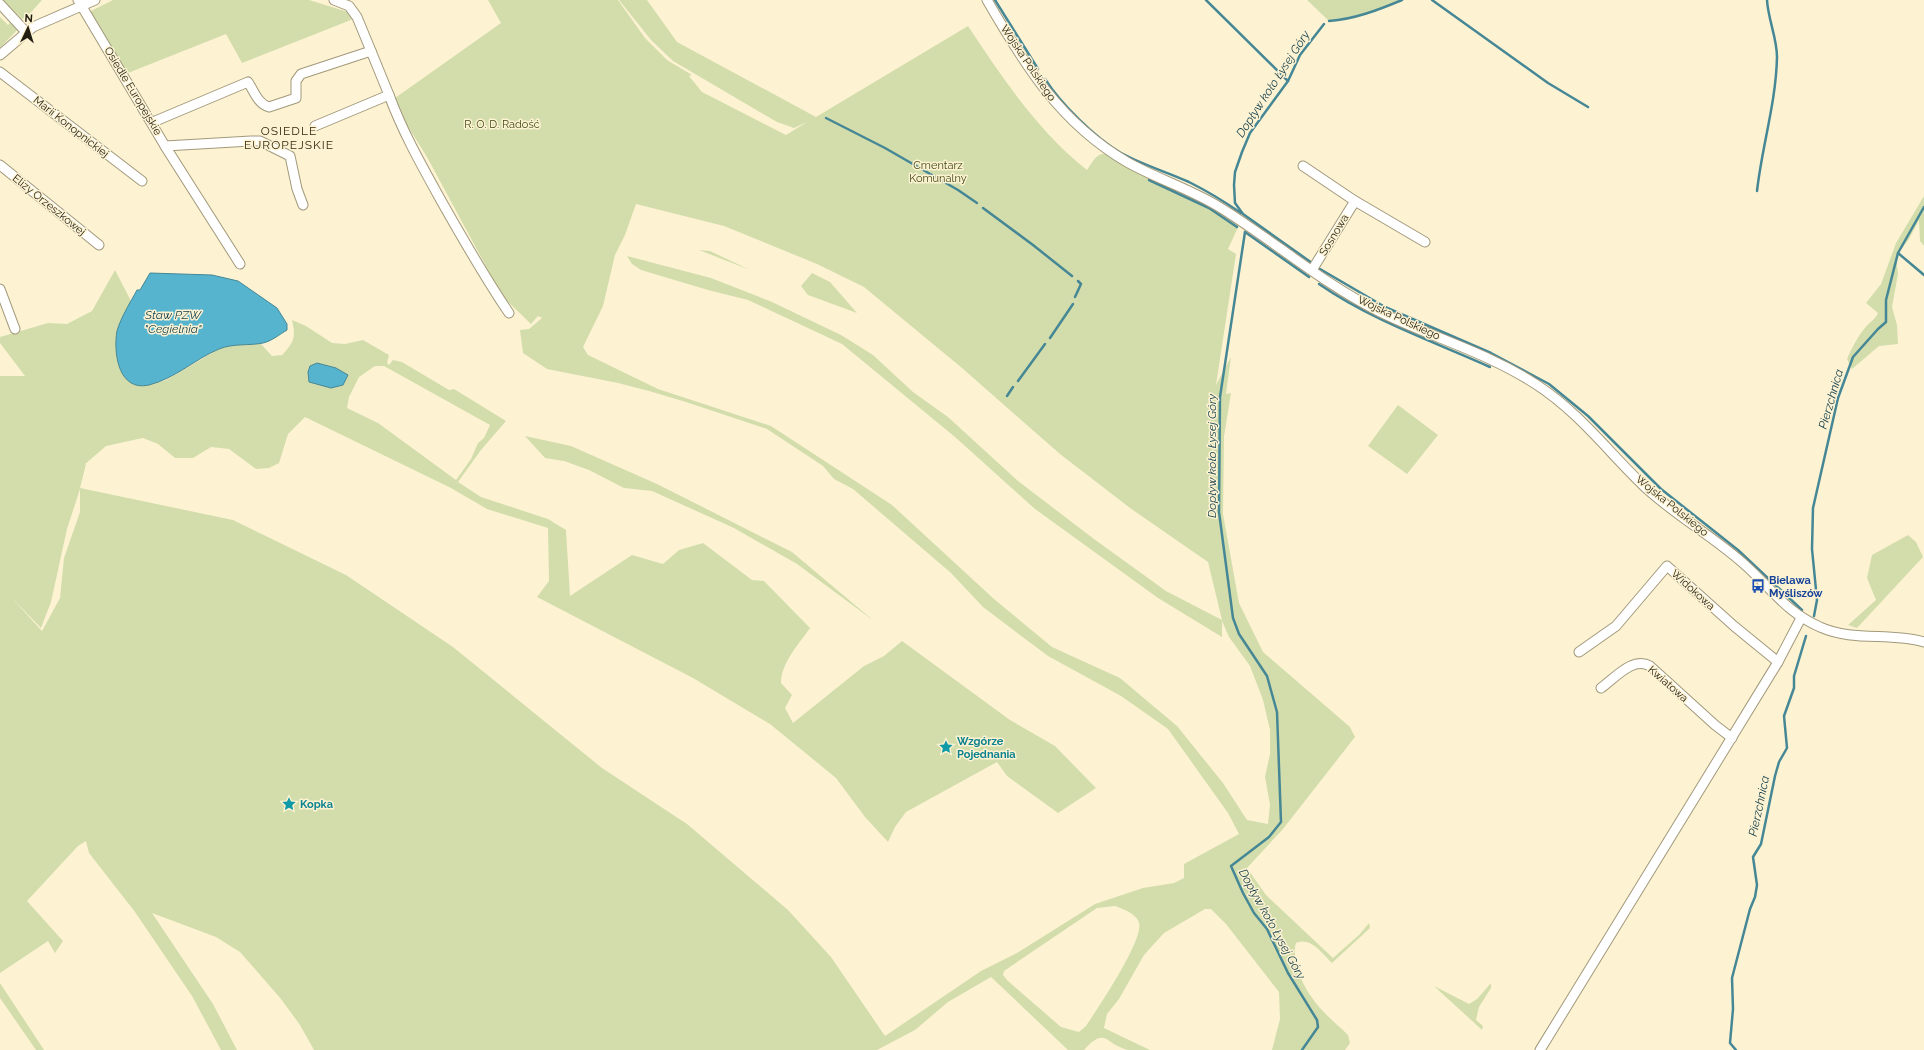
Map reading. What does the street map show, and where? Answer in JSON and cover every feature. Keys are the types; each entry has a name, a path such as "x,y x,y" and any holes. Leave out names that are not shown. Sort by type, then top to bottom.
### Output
{"street":[{"path":"0,56 32,27 80,3 95,0"},
{"path":"334,0 349,6 358,17 397,117 420,163 483,274 509,313"},
{"name":"Wojska Polskiego","path":"986,0 1046,92 1090,137 1130,164 1197,194 1221,208 1312,270 1375,309 1501,364 1549,393 1583,422 1645,487 1740,561 1801,618 1836,633 1909,638 1924,642"},
{"name":"Osiedle Europejskie","path":"80,3 153,122 166,146 260,141 290,156 297,189 303,205"},
{"path":"0,4 26,32"},
{"path":"153,122 248,82 260,103 264,106 269,107 282,103 296,98 296,81 302,74 372,51"},
{"name":"Marii Konopnickiej","path":"0,72 142,181"},
{"path":"315,126 389,95"},
{"path":"166,146 240,264"},
{"name":"Elizy Orzeszkowej","path":"0,165 99,244"},
{"path":"1303,166 1355,200 1425,242"},
{"name":"Sosnowa","path":"1312,270 1355,200"},
{"path":"0,289 15,329"},
{"name":"Widokowa","path":"1579,652 1616,626 1667,566 1734,626 1778,662"},
{"path":"1540,1050 1657,862 1778,662 1801,618"},
{"name":"Kwiatowa","path":"1601,688 1634,664 1643,662 1650,666 1715,726 1732,738"}],"green space":[{"path":"3,0 42,0 26,18 22,19"},
{"path":"113,0 309,0 361,16 242,63 226,34 123,75 87,13"},
{"path":"488,0 618,0 645,38 667,60 692,75 689,76 702,92 786,135 807,122 794,128 777,122 673,61 651,40 619,0 647,0 677,42 816,117 968,26 1022,103 1069,155 1087,170 1098,156 1101,154 1108,154 1200,201 1239,225 1228,249 1236,254 1216,385 1231,357 1226,394 1231,393 1224,437 1223,514 1239,603 1263,652 1350,727 1355,737 1283,829 1247,868 1266,895 1333,958 1360,934 1369,923 1370,928 1332,963 1311,944 1301,941 1296,943 1296,963 1301,978 1323,1012 1348,1035 1350,1043 1345,1050 1272,1050 1280,1019 1279,992 1226,924 1211,909 1205,909 1164,933 1144,955 1119,999 1107,1014 1104,1028 1150,1050 1128,1050 1101,1038 1091,1043 1084,1050 1068,1050 991,977 948,1002 915,1030 877,1050 314,1050 300,1025 281,999 240,952 216,937 152,913 213,1004 237,1050 221,1050 192,996 135,912 89,853 86,841 78,846 27,901 63,941 55,953 48,941 0,973 0,376 25,376 0,343 0,337 48,323 67,324 92,311 115,270 131,301 118,331 149,385 166,380 217,350 230,345 260,343 272,356 282,355 289,347 294,336 292,320 306,326 332,343 345,344 363,340 389,355 387,363 389,365 393,360 402,362 449,390 454,389 506,421 481,450 458,482 481,497 548,519 566,530 570,596 632,555 663,564 679,550 703,543 752,580 764,581 810,628 791,654 782,676 781,683 792,695 785,708 793,723 864,666 884,656 902,641 1010,720 1055,746 1096,788 1058,813 1007,776 997,762 906,812 895,827 888,842 865,817 836,778 770,724 693,678 537,597 549,581 548,528 487,509 451,488 305,417 288,434 279,463 269,468 256,469 229,449 211,447 193,458 175,458 158,444 143,438 106,446 84,465 86,464 80,488 233,520 346,575 453,647 602,768 687,824 788,910 831,957 885,1036 981,971 1017,953 1095,904 1143,888 1174,883 1184,878 1184,864 1239,834 1228,813 1168,729 1121,696 1048,656 983,607 951,573 853,489 834,479 823,466 767,429 649,391 618,383 547,369 523,353 520,330 529,329 542,318 538,316 531,324 502,296 427,157 394,104 395,98 501,23","holes":["636,204 724,226 817,264 864,287 962,368 1060,454 1130,508 1208,562 1222,620 1166,591 1094,539 1018,481 948,417 913,392 873,355 841,335 772,302 711,278 627,256 632,264 641,270 748,300 842,344 955,437 1035,509 1158,598 1222,637 1222,621 1229,637 1250,666 1263,700 1270,730 1270,754 1265,777 1270,805 1268,824 1247,820 1223,783 1177,726 1120,678 1052,647 994,599 892,505 771,426 658,389 588,355 583,347 603,306 615,255 625,235","375,366 384,366 490,425 484,438 478,443 471,459 456,480 378,423 347,408 349,397 359,377","80,489 80,512 64,558 60,598 42,631 10,596 41,628 51,602 67,529","1115,906 1129,912 1138,920 1139,932 1127,959 1109,990 1086,1026 1079,1032 1061,1027 1003,975 1004,971 1097,908"]},
{"path":"1307,0 1402,0 1375,11 1329,21"},
{"path":"0,17 8,25 13,20 19,28 0,48"},
{"path":"1924,196 1924,246 1920,241 1919,220 1909,239 1896,256 1898,274 1892,307 1897,325 1898,344 1879,346 1852,369 1847,359 1850,351 1861,332 1878,313 1866,303 1881,284 1896,243"},
{"path":"699,250 710,251 750,270"},
{"path":"812,273 830,282 857,313 808,295 801,286"},
{"path":"1398,405 1438,435 1407,474 1368,446"},
{"path":"525,436 571,446 657,484 792,552 874,621 797,564 734,528 652,491 624,488 589,470 564,461 545,458"},
{"path":"1908,535 1916,542 1923,557 1857,628 1848,625 1876,600 1867,578 1872,555"},
{"path":"0,983 44,1050 36,1050 0,998"},
{"path":"1491,983 1491,988 1479,1007 1476,1020 1483,1026 1482,1030 1434,986 1469,1004 1477,999"}],"water":[{"name":"Staw PZW \"Cegielnia\"","path":"150,273 212,275 238,281 277,308 287,324 287,330 273,339 263,343 230,346 219,349 159,382 139,386 131,383 120,369 117,360 117,331 123,315 137,290 140,290"},
{"path":"317,363 336,368 348,375 343,385 331,388 309,382 308,372 310,366"}],"waterway":[{"path":"995,0 1038,69"},
{"path":"1206,0 1288,81"},
{"name":"Dopływ koło Łysej Góry","path":"1329,21 1375,11 1402,0"},
{"path":"1432,0 1548,83 1588,107"},
{"path":"1757,191 1772,108 1777,57 1776,43 1767,0"},
{"name":"Dopływ koło Łysej Góry","path":"1312,263 1243,214 1235,203 1234,185 1235,172 1250,133 1288,81 1300,55 1324,24"},
{"path":"1045,79 1060,99 1079,120 1111,147 1138,161 1189,182 1241,213"},
{"path":"826,118 885,148 958,190 977,203"},
{"path":"1149,180 1209,208 1237,227"},
{"name":"Pierzchnica","path":"1814,616 1817,600 1812,549 1813,508 1838,398 1853,357 1886,322 1886,300 1898,253 1924,207"},
{"path":"983,208 1072,276"},
{"name":"Dopływ koło Łysej Góry","path":"1245,232 1220,397 1219,512 1233,618 1239,634 1267,676 1277,712 1281,822 1269,837 1231,866 1254,913 1267,929 1288,973 1317,1020 1318,1027 1302,1050"},
{"path":"1245,232 1309,277"},
{"path":"1898,253 1924,275"},
{"path":"1320,269 1385,307 1491,353 1549,384 1588,416 1661,489 1738,550 1802,610"},
{"path":"1075,297 1081,284 1078,281"},
{"path":"1319,284 1339,297 1381,319 1490,367"},
{"path":"1050,338 1073,304"},
{"path":"1018,381 1045,344"},
{"path":"1007,396 1013,387"},
{"name":"Pierzchnica","path":"1736,1050 1730,1043 1733,1009 1732,978 1750,909 1755,897 1757,885 1753,857 1761,844 1775,776 1779,762 1787,748 1784,716 1794,688 1794,676 1806,636"}],"place":[{"name":"Bielawa Myśliszów","path":"1758,586"},
{"name":"Wzgórze Pojednania","path":"946,747"},
{"name":"Kopka","path":"289,804"}],"district":[{"name":"OSIEDLE EUROPEJSKIE","path":"289,138"}],"park label":[{"name":"R. O. D. Radość","path":"502,124"},
{"name":"Cmentarz Komunalny","path":"938,171"}]}
